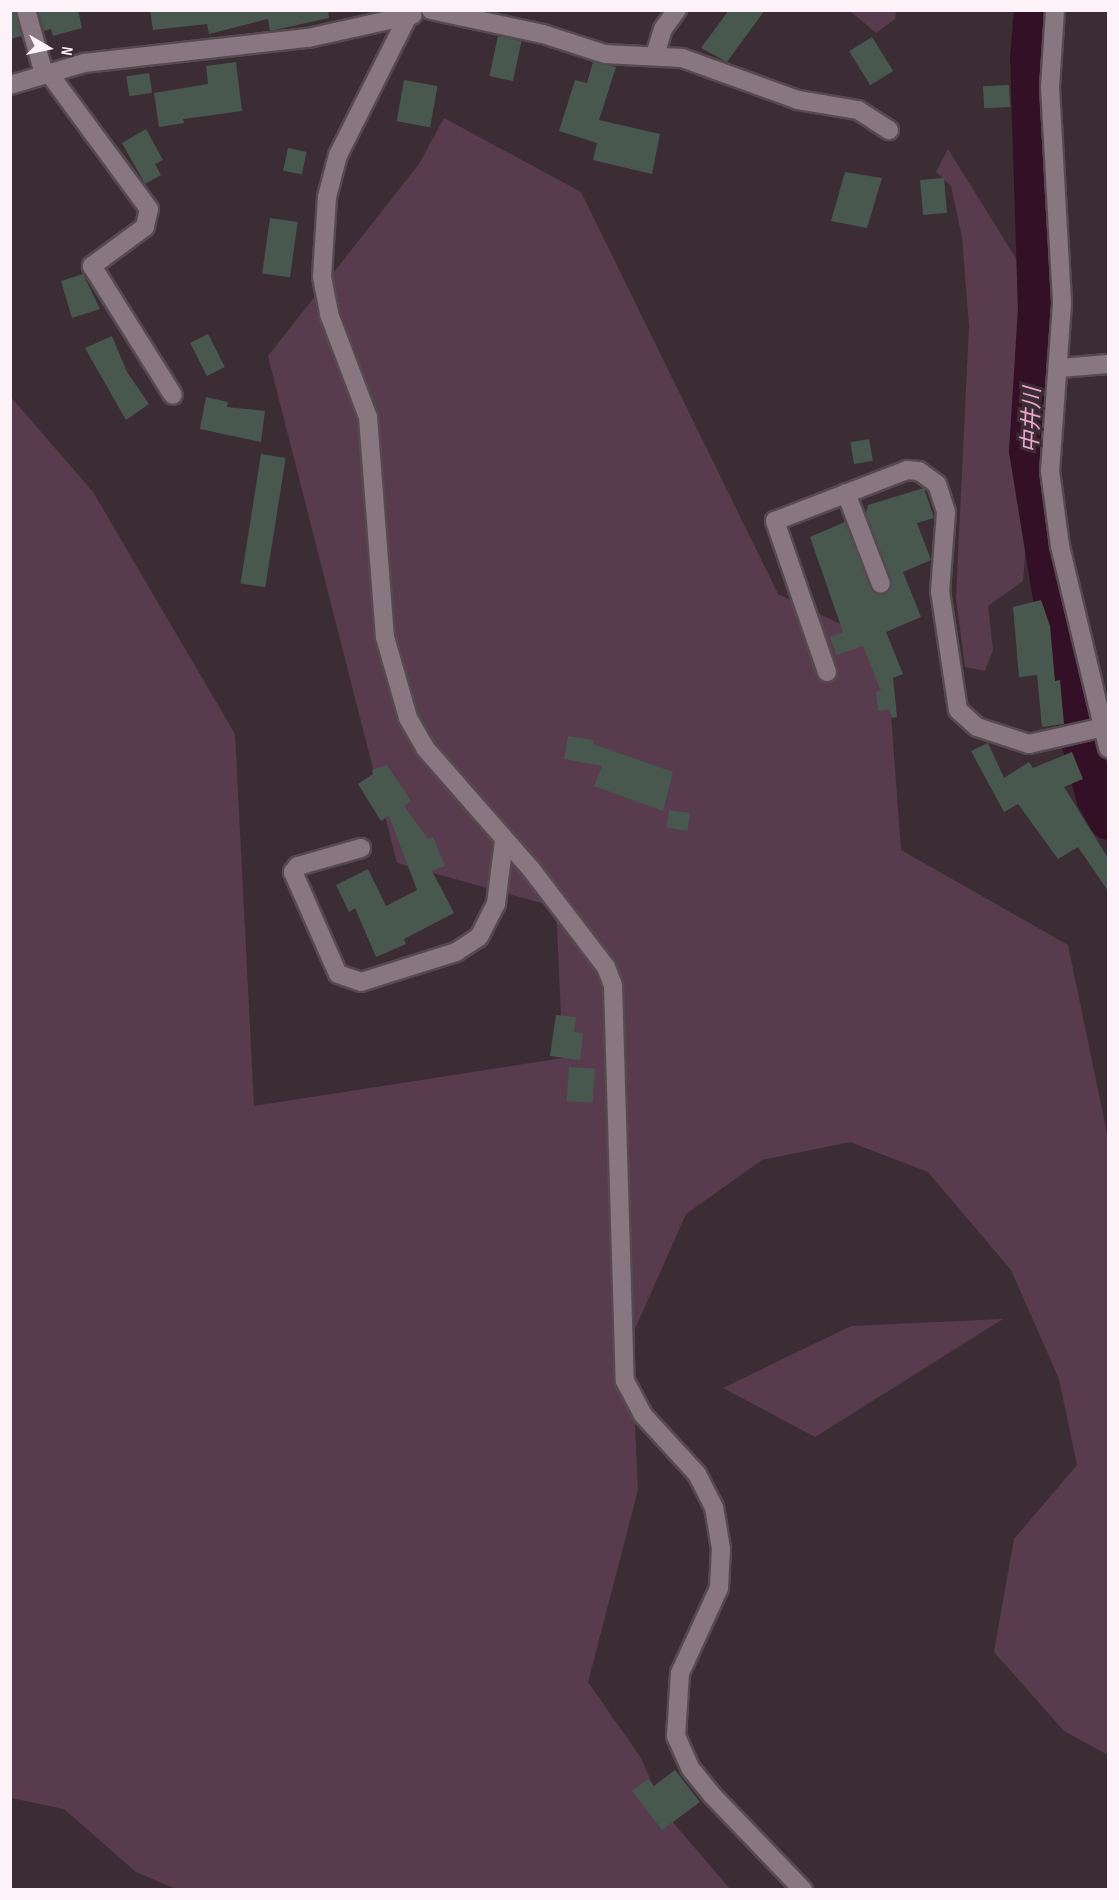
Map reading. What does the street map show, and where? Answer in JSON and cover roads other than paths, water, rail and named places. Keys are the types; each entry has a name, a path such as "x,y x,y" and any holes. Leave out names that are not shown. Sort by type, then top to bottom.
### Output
{"street":[{"path":"26,10 46,73 149,209 145,227 92,266 173,395"},
{"path":"10,85 84,63 308,38 362,19 430,10 543,34 604,54 682,58 798,100 858,110 889,130"},
{"path":"655,55 663,29 677,10"},
{"path":"1055,10 1050,87 1061,274 1060,368 1051,460 1053,513 1098,729 1108,748"},
{"path":"409,14 338,155 327,197 322,277 329,314 368,417 385,637 392,670 408,718 425,748 582,935 606,967 613,985 625,1381 642,1415 697,1474 714,1507 719,1588 681,1673 676,1736 691,1769 712,1795 803,1890"},
{"path":"1060,368 1108,364"},
{"path":"827,672 775,521 907,470 928,474 937,484 945,512 940,591 943,627 958,710 978,727 1014,742 1065,739 1098,729"},
{"path":"846,493 881,584"},
{"path":"361,848 298,866 293,872 338,974 361,982 456,952 479,936 496,904 504,841"}],"waterway":[{"name":"中井川","path":"1033,10 1029,57 1037,308 1028,450 1068,696 1095,797 1108,820"}]}
